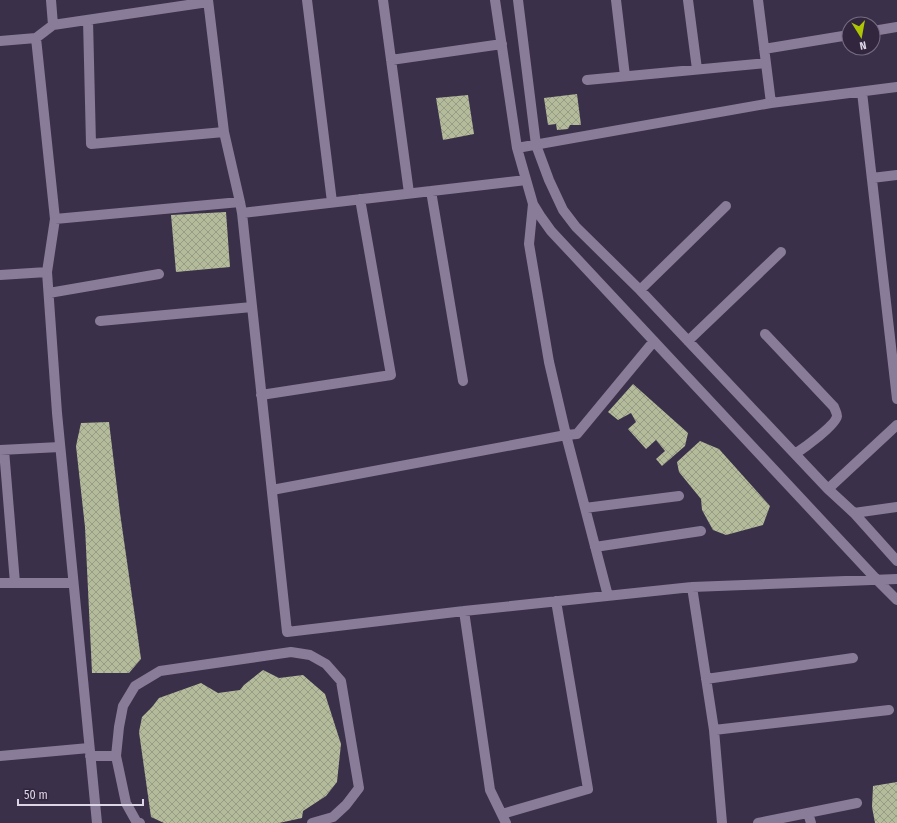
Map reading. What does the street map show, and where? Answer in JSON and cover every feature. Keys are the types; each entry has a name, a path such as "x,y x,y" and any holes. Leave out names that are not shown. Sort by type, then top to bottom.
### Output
{"street":[{"path":"51,0 53,25"},
{"path":"307,0 332,202"},
{"path":"382,0 410,194"},
{"path":"495,0 517,148 533,204 541,217 551,231 897,600"},
{"path":"518,0 536,145 549,180 563,210 576,227 640,290 828,488 854,513 897,561"},
{"path":"616,0 625,76"},
{"path":"688,0 697,69"},
{"path":"758,0 772,103"},
{"path":"0,41 36,38 53,25 208,1 224,132 242,213 287,632 464,611 692,588 897,579"},
{"path":"88,20 91,144 224,132"},
{"path":"881,30 897,27"},
{"path":"764,49 841,36"},
{"path":"36,38 55,219 48,272 60,447 97,823"},
{"path":"391,60 502,44"},
{"path":"587,80 766,63"},
{"path":"517,148 772,103 897,87"},
{"path":"862,92 897,399"},
{"path":"872,178 897,175"},
{"path":"242,213 526,180"},
{"path":"431,191 464,380"},
{"path":"261,396 391,375 360,199"},
{"path":"55,219 240,202"},
{"path":"533,204 529,244 549,362 566,435 608,596"},
{"path":"640,290 726,206"},
{"path":"688,341 781,252"},
{"path":"0,275 48,272"},
{"path":"49,293 159,274"},
{"path":"100,322 252,307"},
{"path":"765,334 834,407 836,412 837,417 833,424 796,454"},
{"path":"272,490 577,434 654,341"},
{"path":"828,488 897,425"},
{"path":"15,583 2,450 60,447"},
{"path":"585,508 679,496"},
{"path":"854,513 897,507"},
{"path":"595,547 700,531"},
{"path":"0,583 74,583"},
{"path":"692,588 714,730 722,823"},
{"path":"464,611 490,790 504,818 588,789 556,602"},
{"path":"140,823 136,820 126,803 116,756 123,706 135,686 160,671 291,652 310,655 326,664 341,681 359,788 346,805 333,817 312,823"},
{"path":"706,679 853,658"},
{"path":"714,730 889,710"},
{"path":"0,756 90,752 116,756"},
{"path":"758,823 857,803"},
{"path":"808,813 811,823"}],"building":[{"path":"577,94 581,125 570,125 568,129 557,130 556,124 548,125 544,98"},
{"path":"468,95 474,134 443,140 436,98"},
{"path":"226,212 230,267 176,272 171,215"},
{"path":"633,384 688,433 685,446 662,466 656,459 665,451 656,440 646,449 628,429 636,422 631,413 618,420 608,412"},
{"path":"109,422 120,513 141,659 129,673 92,673 85,527 76,446 81,423"},
{"path":"700,441 719,449 770,506 763,525 726,535 713,530 702,510 701,499 679,472 677,462"},
{"path":"263,670 279,678 303,675 325,694 341,744 337,782 326,796 303,811 302,818 279,823 164,823 151,817 139,732 142,717 159,698 201,683 218,693 240,690"},
{"path":"897,782 897,823 875,823 872,807 873,786"}]}
